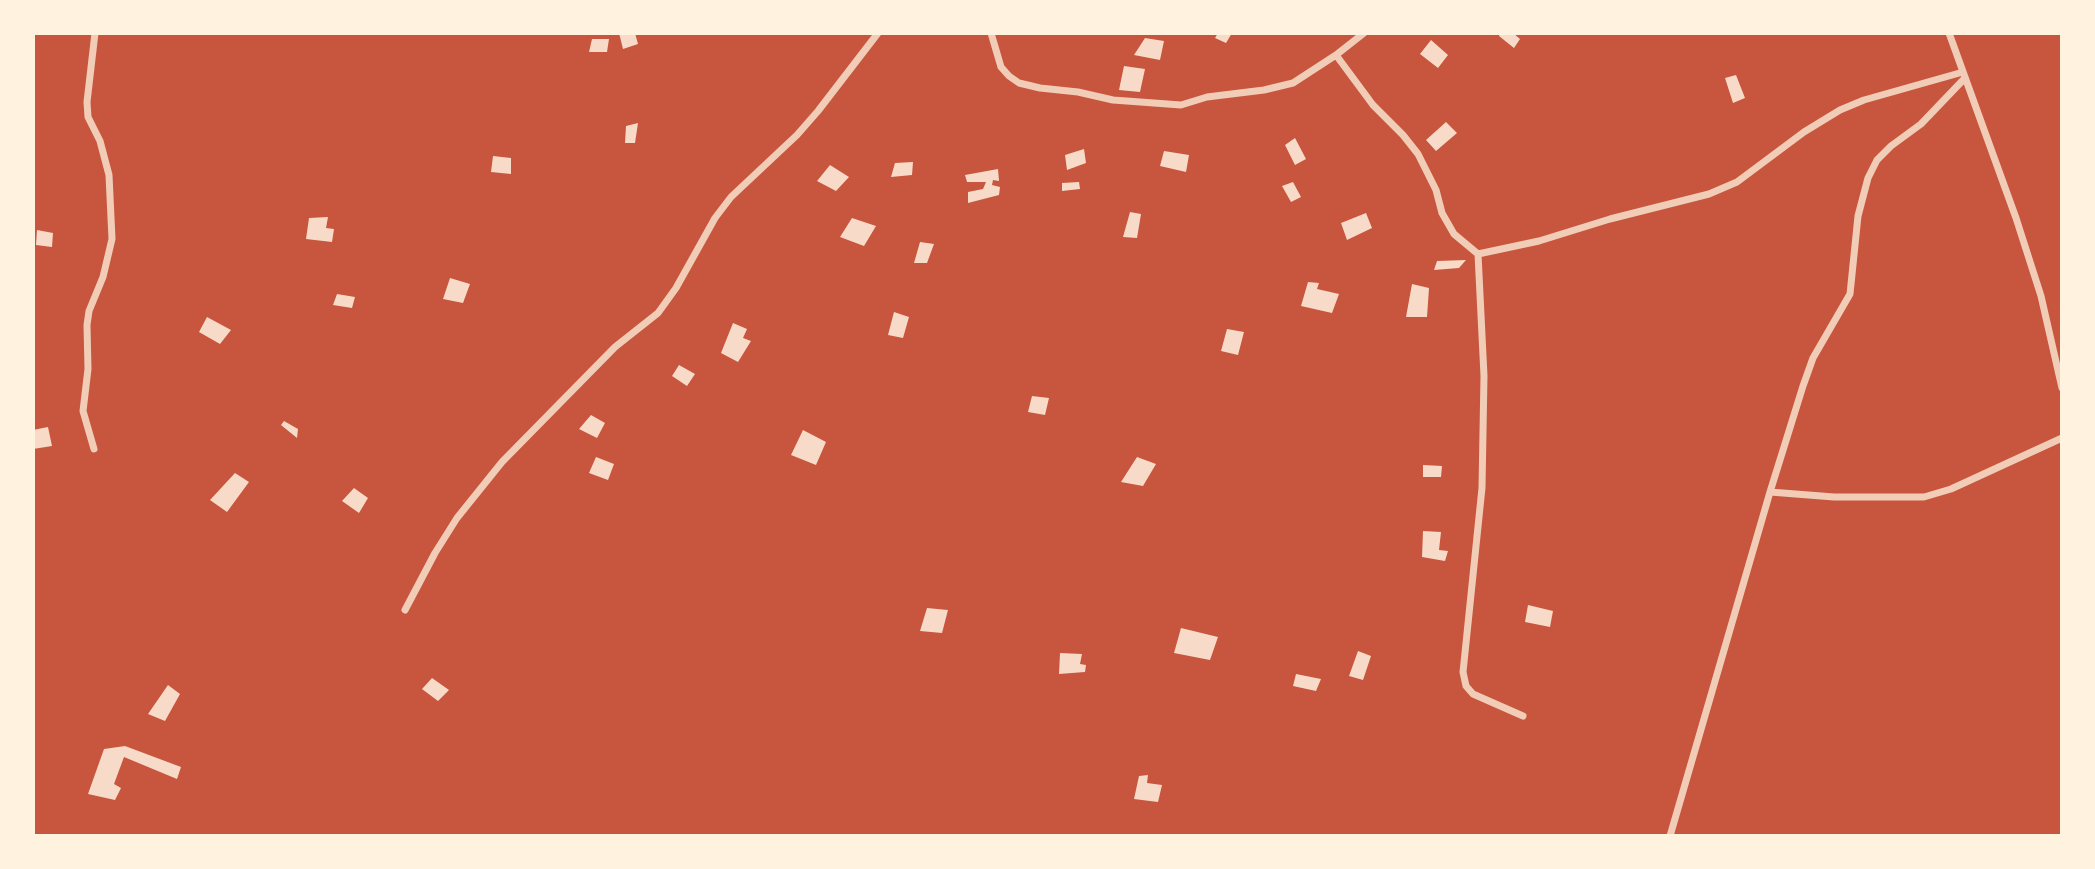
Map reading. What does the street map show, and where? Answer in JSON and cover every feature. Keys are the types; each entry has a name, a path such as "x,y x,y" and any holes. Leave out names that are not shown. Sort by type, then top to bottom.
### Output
{"street":[{"path":"94,449 83,411 88,369 87,325 112,239 109,175 100,141 88,117 87,102 95,33"},
{"path":"405,610 457,518 502,462 615,346 659,313 715,218 731,197 797,135 878,33"},
{"path":"991,33 1002,67 1019,83 1113,100 1181,105 1207,97 1264,90 1293,83 1336,55 1360,34"},
{"path":"1949,33 2016,218 2041,296 2062,388"},
{"path":"1336,55 1373,105 1418,154 1436,190 1442,213 1454,233 1478,254 1484,376 1482,488 1463,672 1466,686 1473,694 1523,716"},
{"path":"1478,254 1539,241 1610,219 1709,194 1737,182 1804,132 1840,110 1864,100 1964,75"},
{"path":"1670,836 1770,492 1813,358 1850,294 1858,216 1868,178 1877,160 1921,124 1964,75"},
{"path":"1770,492 1834,497 1924,497 1951,489 2062,438"}],"building":[{"path":"619,33 635,33 638,44 623,49"},
{"path":"1218,33 1232,33 1226,43 1215,38"},
{"path":"1500,33 1513,33 1520,39 1514,48 1499,36"},
{"path":"1145,38 1164,41 1160,60 1134,55"},
{"path":"592,39 609,39 607,52 589,52"},
{"path":"1431,40 1448,55 1438,68 1420,54"},
{"path":"1124,66 1145,69 1140,92 1119,90"},
{"path":"1736,75 1745,98 1733,103 1725,78"},
{"path":"1446,122 1457,133 1436,151 1426,140"},
{"path":"638,123 635,143 625,143 626,126"},
{"path":"1295,138 1306,159 1295,165 1285,145"},
{"path":"1084,149 1086,163 1067,170 1065,155"},
{"path":"1164,151 1189,155 1186,172 1160,166"},
{"path":"493,156 511,158 511,174 491,172"},
{"path":"913,162 912,175 891,177 895,163"},
{"path":"830,165 849,177 836,191 817,181"},
{"path":"998,169 999,181 993,180 992,185 1000,187 999,195 968,203 968,192 983,189 986,182 967,182 965,175"},
{"path":"1079,182 1080,189 1062,191 1062,183"},
{"path":"1293,182 1301,197 1291,202 1282,186"},
{"path":"1130,212 1141,214 1137,238 1123,237"},
{"path":"1366,213 1372,228 1347,240 1341,223"},
{"path":"328,217 326,228 334,229 332,242 306,239 309,218"},
{"path":"852,218 876,226 864,246 840,237"},
{"path":"37,230 53,233 52,247 36,245"},
{"path":"920,242 934,244 927,263 914,263"},
{"path":"1466,260 1459,268 1434,270 1437,261"},
{"path":"450,278 470,284 463,303 443,299"},
{"path":"1308,282 1319,283 1317,289 1339,294 1332,313 1301,306"},
{"path":"1412,284 1429,288 1427,317 1406,317"},
{"path":"337,294 355,297 352,308 333,305"},
{"path":"894,312 909,317 903,338 888,335"},
{"path":"207,317 231,330 220,344 199,332"},
{"path":"733,323 747,329 743,338 751,341 738,362 721,353"},
{"path":"1227,329 1244,332 1238,355 1221,351"},
{"path":"679,365 695,374 687,386 672,376"},
{"path":"1032,396 1049,398 1045,415 1028,412"},
{"path":"591,415 605,423 597,438 579,429"},
{"path":"284,421 298,429 297,438 281,425"},
{"path":"48,427 52,446 33,449 33,430"},
{"path":"803,430 826,442 816,465 791,455"},
{"path":"596,457 614,464 608,480 589,473"},
{"path":"1137,457 1156,464 1143,486 1121,482"},
{"path":"1423,465 1442,466 1441,477 1423,477"},
{"path":"235,473 249,482 227,512 210,500"},
{"path":"354,488 368,498 359,513 342,501"},
{"path":"1423,531 1441,532 1439,550 1448,551 1445,561 1422,557"},
{"path":"1528,605 1553,611 1550,627 1525,622"},
{"path":"927,608 948,610 942,633 920,631"},
{"path":"1181,628 1218,637 1210,660 1174,653"},
{"path":"1358,651 1371,656 1363,680 1349,676"},
{"path":"1060,653 1082,654 1080,664 1086,665 1085,672 1059,674"},
{"path":"1296,674 1321,679 1316,691 1293,686"},
{"path":"432,678 449,690 438,701 422,689"},
{"path":"168,685 180,694 165,721 148,714"},
{"path":"125,746 181,767 177,779 124,757 114,784 121,788 115,800 88,794 104,749"},
{"path":"1148,775 1147,783 1162,785 1158,802 1134,799 1139,776"}]}
